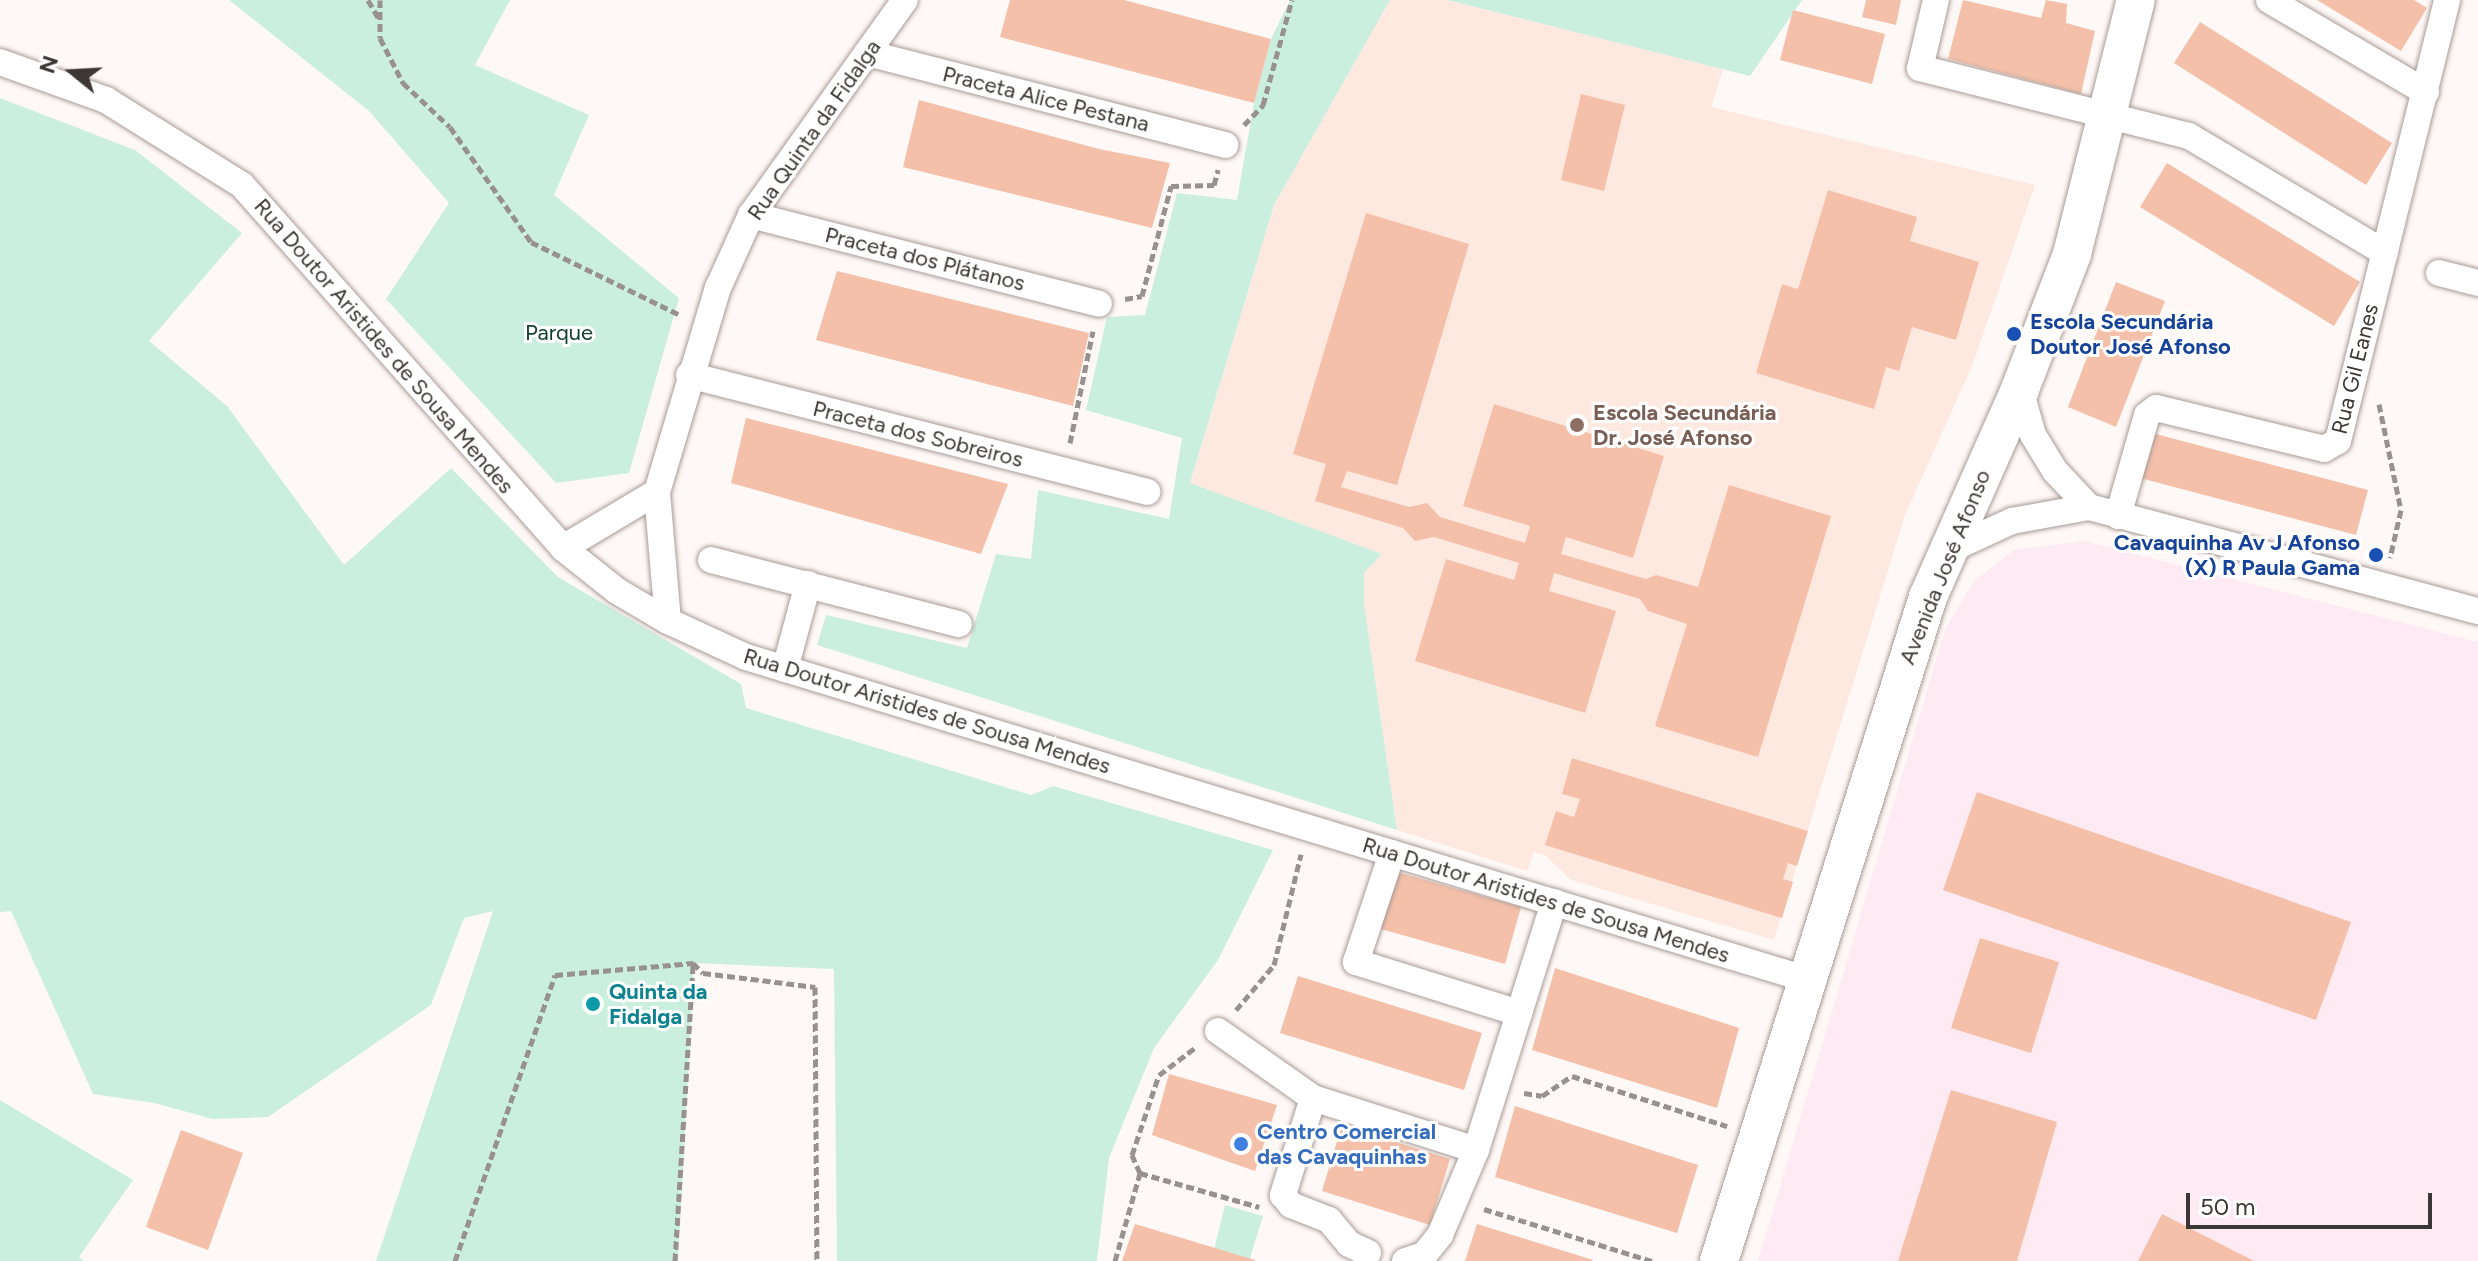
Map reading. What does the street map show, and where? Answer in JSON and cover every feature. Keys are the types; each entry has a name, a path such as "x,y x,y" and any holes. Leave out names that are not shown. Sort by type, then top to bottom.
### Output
{"street":[{"name":"Rua Quinta da Fidalga","path":"668,621 657,492 689,375 707,326 751,215 905,0"},
{"path":"1936,0 1920,68 2189,136 2385,253"},
{"name":"Avenida José Afonso","path":"1719,1261 1911,644 1947,551 2020,389 2072,254 2136,0"},
{"path":"2269,0 2426,92"},
{"name":"Rua Gil Eanes","path":"2118,516 2151,410 2162,407 2324,449 2338,441 2352,373 2447,0"},
{"name":"Praceta Alice Pestana","path":"867,53 1225,145"},
{"name":"Rua Doutor Aristides de Sousa Mendes","path":"0,62 106,100 242,185 563,548 617,591 668,621 785,669 1806,979"},
{"name":"Praceta dos Plátanos","path":"751,215 1099,304"},
{"path":"2439,273 2478,283"},
{"name":"Praceta dos Sobreiros","path":"689,375 1147,492"},
{"path":"2020,389 2033,435 2055,471 2089,507"},
{"path":"563,548 657,492"},
{"path":"1947,551 2012,521 2089,507 2478,611"},
{"path":"711,560 959,624"},
{"path":"785,669 808,584"},
{"path":"1392,853 1356,962 1519,1013"},
{"path":"1405,1261 1424,1255 1440,1235 1476,1150 1554,902"},
{"path":"1218,1031 1313,1098 1476,1150"},
{"path":"1313,1098 1283,1190 1291,1205 1329,1220 1349,1244 1366,1257 1398,1261"}],"path":[{"path":"368,0 380,20"},
{"path":"380,0 380,38 403,83 450,127 531,242 617,289 707,326"},
{"path":"1064,471 1099,304 1142,296 1171,186 1214,185 1225,145 1263,105 1292,0"},
{"path":"2352,373 2376,389 2401,510 2383,586"},
{"path":"455,1261 555,975 693,963 703,973 815,987 817,1261"},
{"path":"675,1261 693,963"},
{"path":"1496,1084 1536,1097 1572,1076 1758,1136"},
{"path":"1115,1261 1140,1173 1271,1211 1291,1205"},
{"path":"1484,1209 1652,1261"}],"shaded area":[{"name":"Escola Secundária Dr. José Afonso","path":"1390,0 1447,0 1723,69 1711,107 2035,185 1972,366 1905,515 1774,940 1571,880 1546,856 1534,852 1527,871 1397,830 1364,604 1364,573 1381,554 1190,484 1274,205"},
{"path":"2084,541 2478,642 2478,1261 1758,1261 1945,630 1973,582 2014,550"}],"green space":[{"name":"Parque","path":"229,0 510,0 475,65 589,115 554,195 679,298 629,473 556,483 386,299 449,203 369,111"},
{"path":"1290,0 1390,0 1274,205 1190,483 1382,554 1364,573 1364,604 1397,830 817,645 826,615 967,648 996,554 1031,559 1038,490 1169,519 1182,438 1086,410 1107,317 1145,315 1177,193 1237,200 1254,103 1271,39"},
{"path":"1447,0 1802,0 1750,76"},
{"path":"0,98 135,150 242,233 149,341 227,406 344,565 451,468 558,577 741,684 746,708 1031,795 1053,786 1273,850 1218,960 1154,1048 1109,1158 1097,1261 837,1261 834,969 694,963 678,1261 376,1261 493,911 464,918 431,1005 268,1117 213,1119 154,1103 93,1094 11,911 0,912"},
{"path":"0,1100 133,1180 79,1257 84,1261 0,1261"},
{"path":"1225,1205 1263,1216 1249,1261 1214,1250"}],"building":[{"path":"1010,0 1124,0 1271,39 1254,103 1000,37"},
{"path":"1866,0 1901,0 1896,25 1862,17"},
{"path":"1963,0 2041,18 2046,0 2067,4 2066,23 2095,31 2081,94 1948,59"},
{"path":"2317,0 2414,0 2427,8 2401,51"},
{"path":"1793,10 1885,34 1872,84 1780,60"},
{"path":"2200,22 2392,143 2366,185 2174,63"},
{"path":"1581,94 1625,105 1604,191 1561,180"},
{"path":"919,100 1099,149 1170,163 1152,228 903,167"},
{"path":"2167,163 2360,282 2334,326 2140,207"},
{"path":"1828,190 1917,217 1910,241 1979,262 1956,340 1912,327 1899,371 1886,367 1874,409 1756,373 1782,284 1798,289"},
{"path":"1366,213 1469,244 1397,485 1347,471 1341,487 1409,507 1427,503 1440,517 1525,543 1530,526 1463,506 1494,404 1664,456 1633,558 1566,537 1561,554 1646,579 1656,575 1698,587 1729,485 1831,516 1758,757 1655,726 1687,624 1648,611 1640,599 1554,573 1549,591 1616,611 1585,713 1415,661 1446,559 1514,580 1519,563 1434,537 1415,541 1403,528 1315,501 1326,464 1293,454"},
{"path":"837,271 1089,333 1073,406 816,340"},
{"path":"2116,282 2165,301 2116,427 2068,407"},
{"path":"746,418 1008,484 981,554 731,483"},
{"path":"2152,433 2368,490 2356,535 2140,478"},
{"path":"1572,758 1808,831 1797,866 1788,863 1783,879 1793,882 1782,918 1545,845 1556,811 1574,817 1580,799 1562,794"},
{"path":"1977,792 2351,922 2316,1020 1943,890"},
{"path":"1397,872 1521,907 1505,964 1381,929"},
{"path":"1980,938 2059,962 2031,1053 1951,1028"},
{"path":"1555,968 1739,1028 1717,1108 1532,1050"},
{"path":"1298,976 1482,1033 1464,1090 1280,1033"},
{"path":"1169,1074 1277,1105 1255,1171 1152,1135"},
{"path":"1951,1090 2057,1122 2017,1261 1898,1261"},
{"path":"1515,1106 1698,1165 1677,1233 1495,1177"},
{"path":"1342,1125 1450,1159 1430,1225 1322,1191"},
{"path":"181,1130 243,1153 208,1250 146,1227"},
{"path":"2162,1214 2254,1261 2138,1261"},
{"path":"1135,1224 1255,1260 1255,1261 1122,1261"},
{"path":"1477,1224 1593,1260 1465,1261"}],"place":[{"name":"Escola Secundária Doutor José Afonso","path":"2014,334"},
{"name":"Escola Secundária Dr. José Afonso","path":"1577,425"},
{"name":"Cavaquinha Av J Afonso (X) R Paula Gama","path":"2376,555"},
{"name":"Quinta da Fidalga","path":"593,1004"},
{"name":"Centro Comercial das Cavaquinhas","path":"1241,1144"}]}
